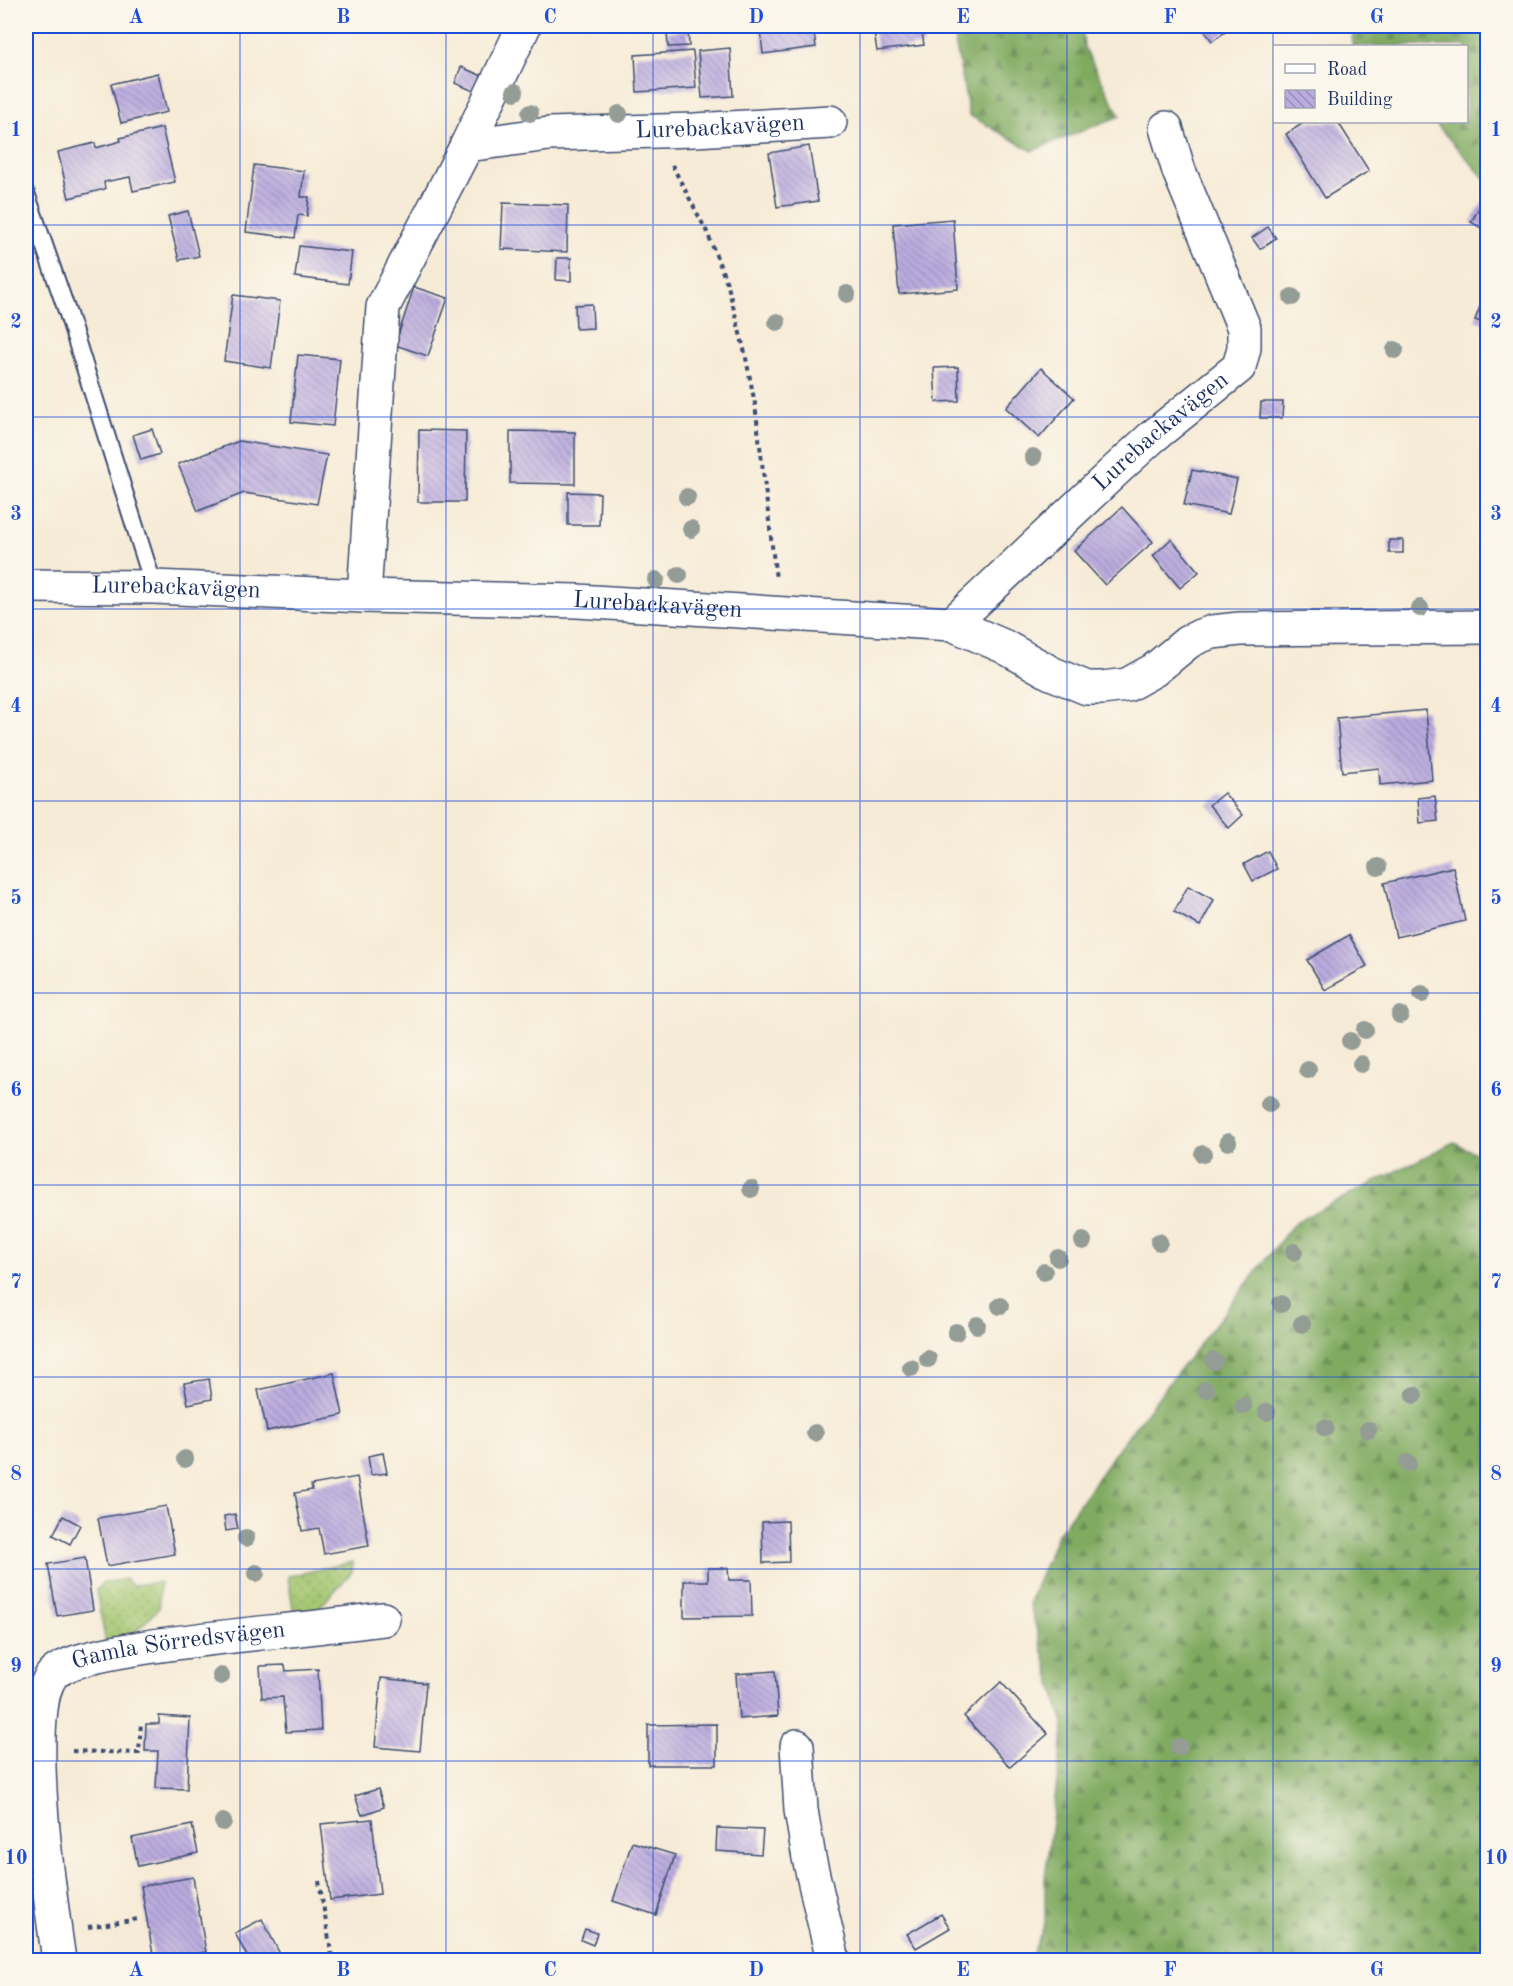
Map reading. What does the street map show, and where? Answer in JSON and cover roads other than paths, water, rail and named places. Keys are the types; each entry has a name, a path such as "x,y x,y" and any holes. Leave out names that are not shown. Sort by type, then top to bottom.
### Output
{"street":[{"path":"364,596 383,307 467,145 524,26"},
{"name":"Lurebackavägen","path":"467,145 549,134 830,122"},
{"name":"Lurebackavägen","path":"952,624 1125,462 1239,366 1244,348 1244,328 1179,171 1166,128"},
{"name":"Lurebackavägen","path":"26,586 154,587 364,596 577,601 952,624 1003,646 1051,673 1087,688 1127,685 1154,670 1188,642 1212,632 1240,629 1488,627"},
{"name":"Gamla Sörredsvägen","path":"57,1947 47,1878 39,1750 41,1713 49,1680 60,1669 87,1658 180,1642 383,1619"},
{"path":"797,1746 801,1810 809,1858 833,1960"}],"lane":[{"path":"26,193 68,314 154,587"}]}
